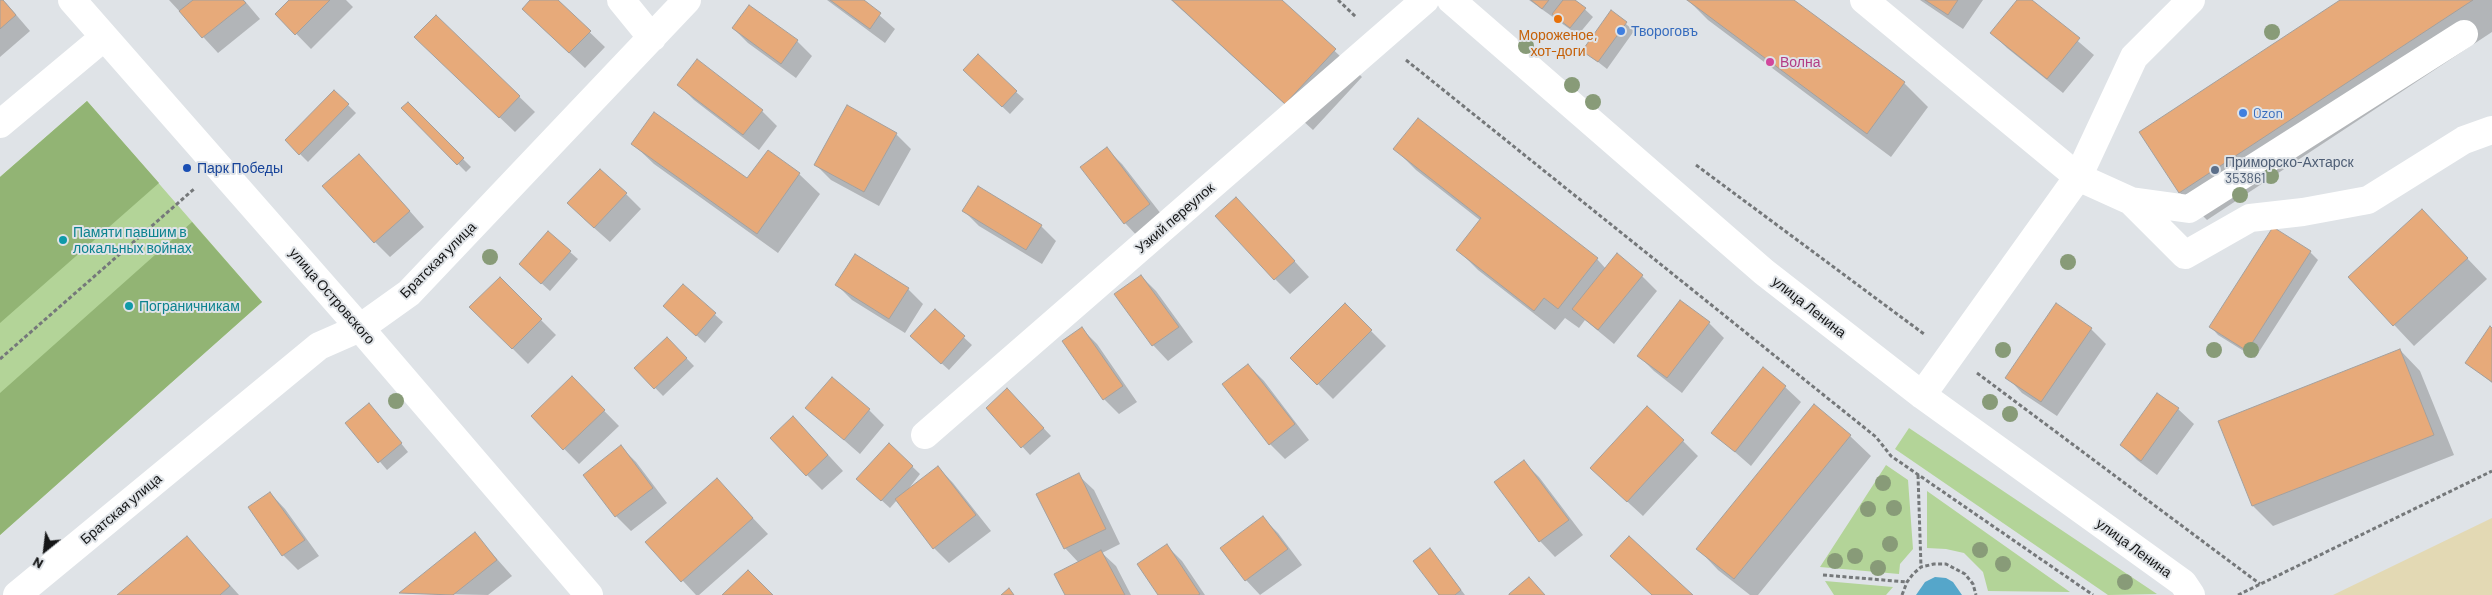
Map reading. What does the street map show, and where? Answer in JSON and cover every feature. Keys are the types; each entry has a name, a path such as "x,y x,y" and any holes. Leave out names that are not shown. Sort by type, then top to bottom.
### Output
{"street":[{"name":"улица Островского","path":"72,0 103,38 360,328 589,595"},
{"path":"620,0 652,38"},
{"name":"Братская улица","path":"17,595 319,346 360,328 409,293 687,0"},
{"name":"Узкий переулок","path":"926,435 1425,0"},
{"name":"улица Ленина","path":"1451,0 1764,272 1922,395 2189,591"},
{"path":"1864,0 2078,177 2131,201 2189,209 2464,34"},
{"path":"1922,395 2078,177 2134,57 2191,0"},
{"path":"0,124 103,38"},
{"path":"2131,201 2185,255 2250,218 2303,212 2368,200 2464,140 2492,130"}],"path":[{"path":"1338,0 1380,39 1876,437 1891,456 2093,595"},
{"path":"1688,159 2260,584"},
{"path":"0,359 219,167"},
{"path":"2238,595 2492,470"},
{"path":"1918,474 1921,568"},
{"path":"1902,595 1906,582 1921,568 1940,564 1956,568 1971,582 1976,595"},
{"path":"1823,575 1906,582"}],"green space":[{"path":"87,101 262,302 0,535 0,177"},
{"path":"87,101 159,183 0,323 0,177"},
{"path":"192,222 262,302 0,535 0,393"},
{"path":"1909,428 2157,594 2108,595 1895,449"},
{"path":"1886,465 1908,480 1913,549 1900,564 1899,574 1820,567"},
{"path":"1927,491 2070,592 1988,591 1983,572 1964,553 1946,549 1927,548"},
{"path":"1825,581 1893,587 1886,595 1834,595"}],"sand":[{"path":"2492,518 2492,595 2333,595"}],"water":[{"path":"1935,577 1946,578 1953,582 1962,595 1916,595 1925,582"}],"building":[{"path":"0,0 3,0 16,15 0,29"},
{"path":"193,0 243,0 246,3 202,38 179,11"},
{"path":"289,0 330,0 295,35 275,14"},
{"path":"530,0 558,0 591,31 569,53 522,9"},
{"path":"830,0 864,0 881,13 870,29"},
{"path":"1172,0 1282,0 1336,49 1285,104"},
{"path":"1531,0 1549,0 1542,9"},
{"path":"1563,0 1575,0 1586,8 1570,28 1552,14"},
{"path":"1687,0 1794,0 1905,82 1867,134"},
{"path":"1925,0 1958,0 1948,15"},
{"path":"2017,0 2032,0 2080,38 2047,79 1990,33"},
{"path":"2340,0 2473,0 2179,193 2139,132"},
{"path":"749,5 798,40 781,64 732,28"},
{"path":"1611,10 1627,22 1598,62 1582,51"},
{"path":"436,15 520,96 499,118 414,37"},
{"path":"978,54 1017,91 1002,107 963,70"},
{"path":"697,59 763,110 743,135 677,85"},
{"path":"334,90 349,104 299,155 285,140"},
{"path":"408,102 464,158 457,165 401,108"},
{"path":"847,105 897,133 864,192 814,165"},
{"path":"654,112 747,178 768,150 800,173 757,234 631,144"},
{"path":"1418,118 1598,258 1558,309 1544,298 1534,311 1456,250 1481,218 1393,149"},
{"path":"1107,147 1150,204 1124,224 1080,167"},
{"path":"359,154 410,211 374,243 322,186"},
{"path":"600,169 627,193 594,228 567,203"},
{"path":"978,186 1042,225 1026,250 962,211"},
{"path":"1236,197 1295,261 1274,280 1215,216"},
{"path":"2422,209 2468,258 2393,326 2348,277"},
{"path":"2273,227 2311,251 2247,351 2209,327"},
{"path":"548,231 571,251 541,284 519,264"},
{"path":"1617,253 1643,275 1598,330 1572,309"},
{"path":"855,254 909,288 889,319 835,285"},
{"path":"1141,275 1179,327 1152,346 1114,294"},
{"path":"500,277 542,319 512,349 469,307"},
{"path":"683,284 716,313 696,336 663,306"},
{"path":"1680,300 1710,322 1667,378 1637,356"},
{"path":"1345,303 1372,330 1317,385 1290,358"},
{"path":"2056,303 2092,328 2041,402 2005,378"},
{"path":"935,309 965,336 941,364 910,336"},
{"path":"2490,326 2492,328 2492,382 2465,363"},
{"path":"1082,327 1123,386 1103,400 1062,341"},
{"path":"667,337 687,358 654,389 634,368"},
{"path":"2400,349 2434,435 2252,506 2218,421"},
{"path":"1248,364 1295,424 1269,445 1222,384"},
{"path":"1763,367 1786,386 1735,452 1711,433"},
{"path":"572,376 605,410 563,450 531,416"},
{"path":"832,377 870,409 844,440 805,408"},
{"path":"1007,388 1044,428 1021,448 986,408"},
{"path":"2157,393 2179,408 2141,461 2120,445"},
{"path":"369,403 402,443 378,463 345,423"},
{"path":"1814,404 1851,435 1734,579 1696,549"},
{"path":"1647,406 1684,440 1627,502 1590,468"},
{"path":"793,416 828,455 806,476 770,438"},
{"path":"889,443 913,466 881,501 856,479"},
{"path":"621,445 653,488 615,517 583,475"},
{"path":"1524,460 1569,520 1539,542 1494,482"},
{"path":"938,466 976,515 933,549 895,499"},
{"path":"1079,473 1106,529 1064,549 1036,494"},
{"path":"717,478 753,518 681,582 645,542"},
{"path":"270,492 305,540 282,556 248,507"},
{"path":"1263,516 1288,549 1245,581 1220,548"},
{"path":"475,532 497,560 453,595 399,593"},
{"path":"187,536 230,586 220,595 117,595"},
{"path":"1629,536 1693,595 1652,595 1610,556"},
{"path":"1167,544 1200,594 1158,595 1137,564"},
{"path":"1430,548 1461,590 1455,595 1439,595 1413,561"},
{"path":"1101,550 1125,595 1065,595 1054,574"},
{"path":"748,570 773,595 722,595"},
{"path":"1529,577 1545,595 1509,595 1509,594"},
{"path":"1009,588 1014,595 1001,595"}],"place":[{"name":"Мороженое, хот-доги","path":"1558,19"},
{"name":"Твороговъ","path":"1621,31"},
{"name":"Волна","path":"1770,62"},
{"name":"Ozon","path":"2243,113"},
{"name":"Парк Победы","path":"187,168"},
{"name":"Приморско-Ахтарск 353861","path":"2215,170"},
{"name":"Памяти павшим в локальных войнах","path":"63,240"},
{"name":"Пограничникам","path":"129,306"}]}
